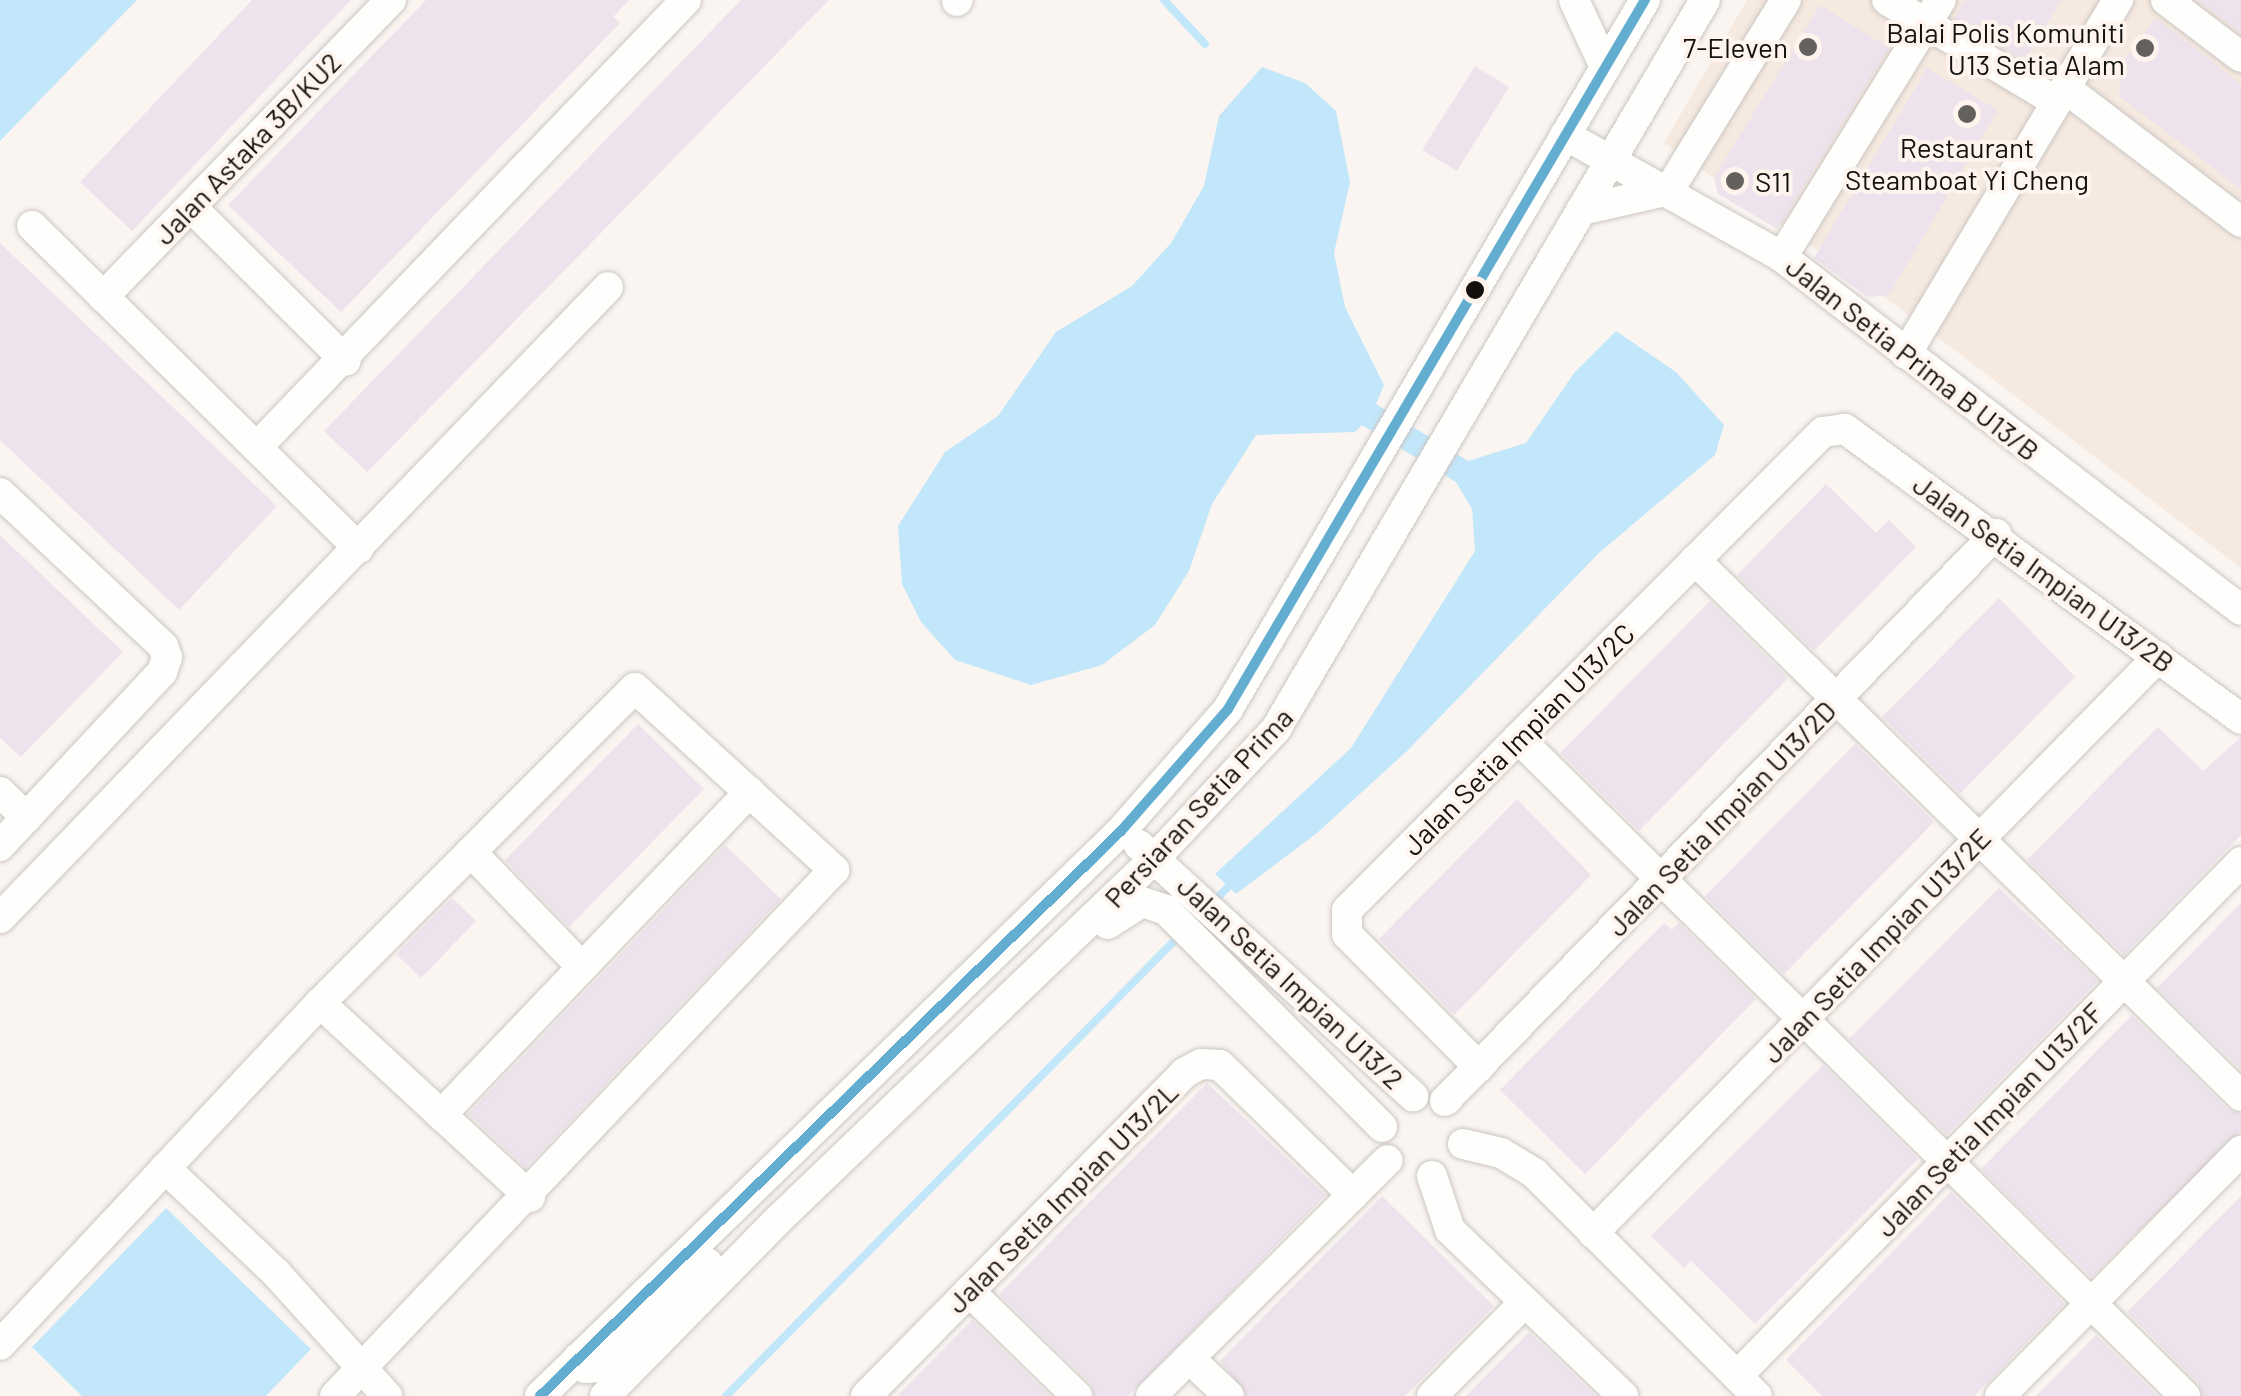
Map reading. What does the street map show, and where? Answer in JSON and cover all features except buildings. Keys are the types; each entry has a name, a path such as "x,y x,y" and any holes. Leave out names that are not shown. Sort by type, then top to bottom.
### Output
{"street":[{"name":"Jalan Astaka 3B/KU2","path":"103,296 391,0"},
{"path":"258,446 346,360 686,0"},
{"path":"1574,0 1605,67"},
{"name":"Persiaran Setia Prima","path":"540,1396 1121,831 1228,708 1645,0"},
{"name":"Persiaran Setia Prima","path":"605,1396 778,1219 926,1084 1155,858 1276,729 1705,0"},
{"path":"1581,210 1670,190 1786,0"},
{"path":"1887,0 1934,11 2241,222"},
{"path":"1906,354 2118,0"},
{"path":"2166,0 2241,57"},
{"path":"1782,257 1934,11"},
{"path":"1630,127 1670,190"},
{"name":"Jalan Setia Prima B U13/B","path":"1565,135 1670,190 1782,257 1906,354 2237,598"},
{"path":"191,207 346,360"},
{"path":"32,226 359,548"},
{"path":"0,918 608,287"},
{"name":"Jalan Setia Impian U13/2B","path":"1845,430 1996,534 2241,720"},
{"name":"Jalan Setia Impian U13/2C","path":"1479,1067 1347,934 1347,910 1824,432 1845,430"},
{"path":"0,493 163,646 167,658 162,672 0,846"},
{"name":"Jalan Setia Impian U13/2D","path":"1445,1102 1996,534"},
{"path":"1696,560 1976,842 2241,1096"},
{"name":"Jalan Setia Impian U13/2E","path":"1593,1233 2158,656"},
{"path":"0,1345 320,1003 634,688 834,870 530,1197 335,1396"},
{"path":"1190,886 1189,846 1264,767 1276,729"},
{"path":"1518,738 2186,1396"},
{"path":"0,792 27,818"},
{"path":"440,1114 750,792"},
{"name":"Jalan Setia Impian U13/2","path":"1121,831 1190,886 1414,1096"},
{"path":"471,852 582,967"},
{"name":"Jalan Setia Impian U13/2F","path":"1747,1386 1947,1161 2241,862"},
{"name":"Jalan Setia Impian U13/2","path":"926,1084 980,1051 1122,910 1142,902 1166,910 1382,1127"},
{"path":"320,1003 530,1197"},
{"path":"1302,1046 1330,1018"},
{"name":"Jalan Setia Impian U13/2L","path":"866,1396 1184,1073 1201,1064 1220,1065 1353,1195"},
{"path":"1414,1096 1445,1102 1460,1120 1463,1144 1452,1164 1432,1176 1408,1175 1388,1160 1382,1127 1393,1106 1414,1096"},
{"path":"1463,1144 1501,1153 1534,1174 1747,1386"},
{"path":"2000,1396 2241,1151"},
{"path":"1151,1396 1388,1160"},
{"path":"165,1168 276,1272 388,1396"},
{"path":"1432,1176 1450,1230 1624,1396"},
{"path":"578,1358 586,1368 602,1366 703,1267 778,1219"},
{"path":"968,1292 1077,1396"},
{"path":"1432,1396 1525,1302"},
{"path":"1189,1358 1229,1396"}],"shaded area":[{"path":"1747,0 2241,0 2241,568 1898,307 1664,143"}],"water":[{"path":"0,0 137,0 0,141"},
{"path":"1262,67 1305,83 1336,111 1350,182 1334,253 1345,307 1384,385 1376,404 1468,461 1526,443 1574,373 1616,331 1676,372 1724,425 1715,455 1599,553 1407,751 1317,833 1236,894 1215,874 1351,748 1475,551 1472,509 1456,482 1362,425 1355,432 1256,435 1212,504 1189,571 1155,625 1102,665 1031,685 955,660 921,622 902,584 898,526 945,452 998,416 1056,332 1132,286 1171,243 1204,186 1219,116"},
{"path":"166,1208 311,1349 266,1396 82,1396 32,1347"}],"waterway":[{"path":"1164,0 1205,44"},
{"path":"1213,902 1228,887"},
{"path":"726,1396 1179,936"}],"transit line":[{"path":"540,1396 1121,831 1228,709 1645,0"}],"place":[{"name":"7-Eleven","path":"1808,47"},
{"name":"Balai Polis Komuniti U13 Setia Alam","path":"2145,48"},
{"name":"Restaurant Steamboat Yi Cheng","path":"1967,114"},
{"name":"S11","path":"1735,181"}]}
